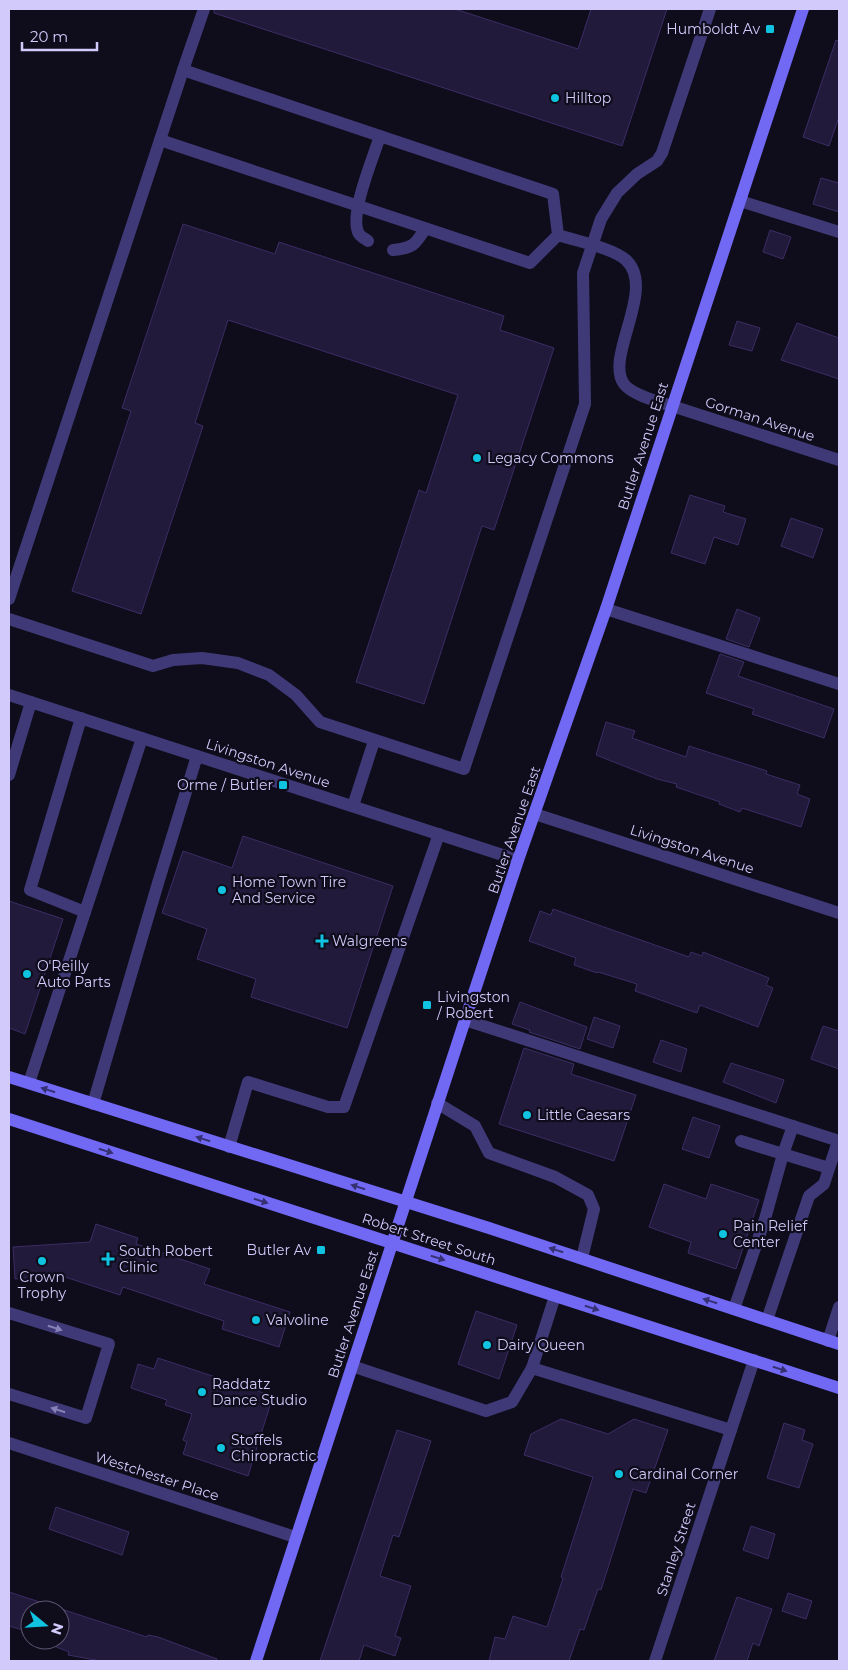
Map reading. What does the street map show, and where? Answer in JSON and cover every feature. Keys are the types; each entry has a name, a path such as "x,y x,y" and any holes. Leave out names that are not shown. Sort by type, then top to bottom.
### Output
{"street":[{"path":"9,600 204,9"},
{"path":"9,619 153,666 173,660 202,658 238,663 269,676 296,694 320,722 464,769 585,404 583,273 600,219 617,193 637,174 657,161 662,153 710,9"},
{"name":"Butler Avenue East","path":"256,1661 437,1103 518,860 606,609 803,9"},
{"path":"183,70 553,194 558,235"},
{"path":"368,241 359,234 355,219 357,206 380,136"},
{"path":"160,140 530,263 558,235"},
{"path":"740,201 839,232"},
{"path":"393,250 407,249 418,240 425,229"},
{"path":"558,235 592,246"},
{"name":"Gorman Avenue","path":"592,246 613,252 626,260 635,273 636,291 619,367 623,384 632,392 839,460"},
{"path":"606,609 839,684"},
{"name":"Livingston Avenue","path":"9,695 518,860"},
{"path":"9,775 31,702"},
{"path":"81,718 30,890 85,912"},
{"path":"29,1083 142,738"},
{"path":"353,806 374,741"},
{"path":"93,1104 197,756"},
{"name":"Livingston Avenue","path":"535,814 839,913"},
{"path":"229,1147 248,1082 328,1107 344,1107 439,834"},
{"path":"465,1020 838,1141 824,1184 809,1196 767,1320"},
{"name":"Robert Street South","path":"9,1077 582,1258 834,1342"},
{"path":"437,1103 475,1126 489,1153 555,1177 588,1195 594,1209 582,1258"},
{"name":"Robert Street South","path":"9,1119 839,1388"},
{"path":"734,1309 765,1219 783,1154 793,1126"},
{"path":"741,1141 829,1168"},
{"path":"352,1366 486,1411 512,1402 532,1368 555,1296"},
{"path":"834,1342 839,1307"},
{"path":"9,1313 109,1344 86,1418 9,1394"},
{"name":"Stanley Street","path":"655,1661 754,1360"},
{"path":"532,1368 731,1430"},
{"name":"Westchester Place","path":"9,1443 296,1537"}],"building":[{"name":"Hilltop","path":"214,9 455,9 578,49 591,9 667,9 622,146 214,13"},
{"path":"836,40 839,41 839,117 829,146 803,137"},
{"path":"821,178 839,183 839,212 813,204"},
{"name":"Legacy Commons","path":"183,224 275,254 279,242 504,316 500,330 554,348 494,530 482,526 424,704 356,682 419,490 426,493 458,395 228,320 195,423 203,426 141,614 72,591 131,411 122,408"},
{"path":"770,230 791,237 783,259 763,252"},
{"path":"737,321 760,328 752,351 729,345"},
{"path":"797,323 839,338 839,379 781,360"},
{"path":"690,495 725,506 723,512 746,519 738,545 714,537 705,564 671,553"},
{"path":"791,518 823,529 813,558 781,546"},
{"path":"737,609 760,618 749,647 726,639"},
{"path":"720,654 744,662 738,676 834,709 824,738 752,714 754,709 706,693"},
{"path":"606,722 635,731 632,738 686,757 689,746 767,771 766,774 800,785 797,794 810,799 801,827 742,808 740,812 719,804 720,802 676,787 677,784 657,779 596,755"},
{"path":"243,836 393,886 347,1028 251,997 256,979 197,959 207,929 162,913 183,851 232,868"},
{"name":"O'Reilly Auto Parts","path":"9,901 63,919 25,1034 9,1028"},
{"path":"553,909 689,957 691,952 702,956 703,952 769,978 766,985 773,988 758,1027 700,1005 697,1013 635,991 637,984 574,965 576,958 529,941 540,911 551,915"},
{"path":"520,1002 587,1027 580,1049 529,1032 530,1030 512,1024"},
{"path":"594,1017 620,1026 613,1048 587,1039"},
{"path":"823,1026 839,1031 839,1069 811,1059"},
{"path":"661,1040 687,1049 681,1072 653,1062"},
{"path":"524,1048 574,1064 571,1074 636,1095 614,1161 499,1124"},
{"path":"731,1063 784,1080 776,1103 723,1082"},
{"path":"693,1117 720,1126 709,1158 682,1149"},
{"name":"Pain Relief Center","path":"664,1184 706,1199 711,1184 759,1200 736,1269 688,1253 691,1242 649,1227"},
{"path":"96,1224 138,1238 136,1244 210,1269 204,1284 290,1312 279,1347 222,1329 224,1321 123,1287 120,1295 62,1276 15,1279 13,1247 90,1242"},
{"name":"Dairy Queen","path":"476,1311 517,1325 499,1379 458,1364"},
{"name":"Raddatz Dance Studio","path":"158,1358 273,1396 248,1476 183,1454 187,1442 183,1440 192,1414 165,1405 167,1400 131,1388 138,1364 154,1369"},
{"path":"561,1419 608,1434 634,1419 668,1430 646,1493 633,1489 601,1590 598,1589 584,1630 580,1629 569,1661 489,1661 495,1637 505,1639 513,1616 547,1627 563,1578 561,1577 593,1477 524,1455 531,1434"},
{"path":"784,1423 805,1430 802,1440 813,1444 799,1488 767,1478"},
{"path":"397,1430 431,1441 399,1537 393,1535 380,1576 411,1586 395,1636 401,1638 395,1656 364,1645 359,1661 320,1661"},
{"path":"56,1507 129,1532 122,1555 49,1529"},
{"path":"751,1526 775,1534 768,1559 743,1550"},
{"path":"9,1592 34,1600 20,1600 20,1629 9,1626"},
{"path":"788,1593 812,1601 806,1619 782,1611"},
{"path":"737,1597 772,1609 759,1646 753,1643 747,1661 714,1661"},
{"path":"70,1612 147,1637 148,1635 158,1637 217,1659 216,1661 101,1661 68,1655 69,1652 64,1650 70,1650"}],"place":[{"name":"Humboldt Av","path":"770,29"},
{"name":"Hilltop","path":"555,98"},
{"name":"Legacy Commons","path":"477,458"},
{"name":"Orme / Butler","path":"283,785"},
{"name":"Home Town Tire And Service","path":"222,890"},
{"name":"Walgreens","path":"322,941"},
{"name":"O'Reilly Auto Parts","path":"27,974"},
{"name":"Livingston / Robert","path":"427,1005"},
{"name":"Little Caesars","path":"527,1115"},
{"name":"Pain Relief Center","path":"723,1234"},
{"name":"Butler Av","path":"321,1250"},
{"name":"South Robert Clinic","path":"108,1259"},
{"name":"Crown Trophy","path":"42,1261"},
{"name":"Valvoline","path":"256,1320"},
{"name":"Dairy Queen","path":"487,1345"},
{"name":"Raddatz Dance Studio","path":"202,1392"},
{"name":"Stoffels Chiropractic","path":"221,1448"},
{"name":"Cardinal Corner","path":"619,1474"}]}
